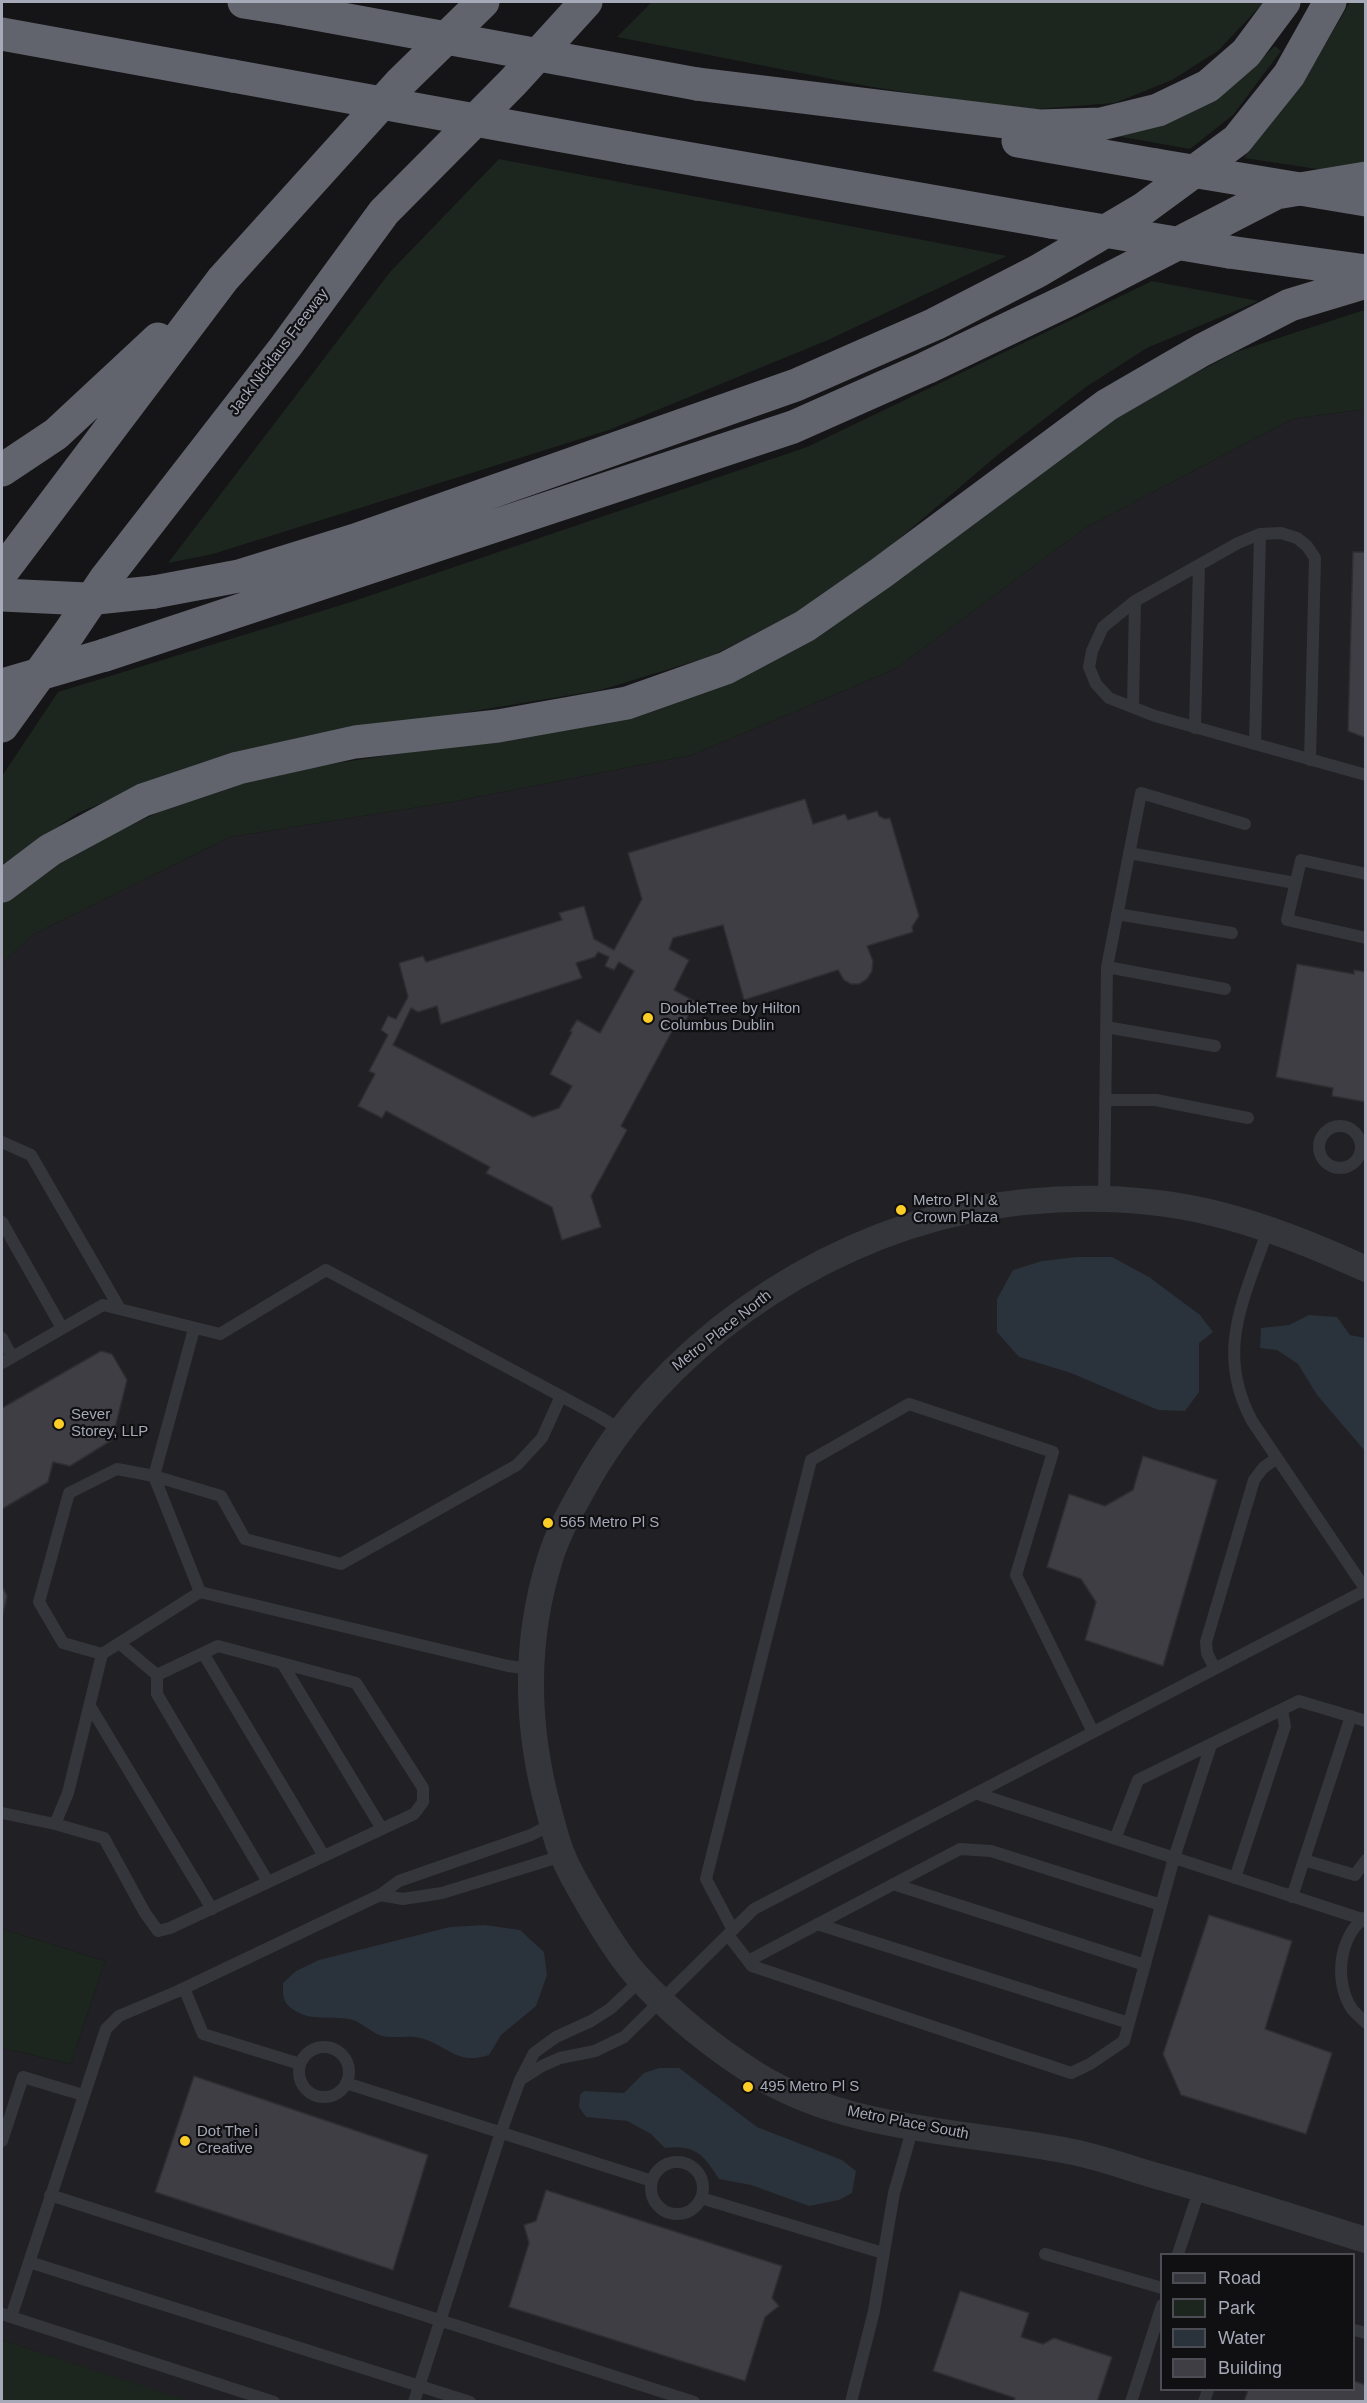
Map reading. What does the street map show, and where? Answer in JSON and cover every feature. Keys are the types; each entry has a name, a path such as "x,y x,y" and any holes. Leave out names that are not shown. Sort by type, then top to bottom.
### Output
{"highway":[{"path":"244,2 697,84 1365,200"},
{"path":"2,470 56,434 223,279 400,84 483,2"},
{"name":"Jack Nicklaus Freeway","path":"2,726 106,578 286,346 384,212 513,82 586,2"},
{"path":"697,84 1039,126 1101,124 1158,110 1208,86 1246,53 1284,2"},
{"path":"2,595 87,599 154,592 239,576 356,540 796,385 934,324 1038,271 1143,208 1237,140 1289,75 1330,2"},
{"path":"2,34 1051,222 1229,252 1365,271"},
{"path":"2,43 64,45"},
{"path":"2,685 105,655 793,427 926,368 1068,300 1276,193 1365,177"},
{"path":"2,572 223,279"},
{"path":"2,886 50,850 143,800 238,768 355,742 498,726 627,703 726,668 815,619 1107,405 1202,350 1290,305 1365,282"}],"street":[{"name":"Metro Place North","path":"550,1558 563,1526 598,1461 668,1373 752,1304 807,1270 861,1244 908,1226 969,1210 1066,1200 1132,1201 1206,1211 1269,1229 1365,1269"},
{"name":"Metro Place South","path":"550,1558 536,1612 530,1669 535,1746 552,1824 562,1856 607,1936 641,1980 689,2026 759,2076 800,2096 853,2114 913,2127 1072,2151 1365,2240"}],"lane":[{"path":"1310,760 1315,558 1307,546 1296,538 1281,533 1260,534 1238,543 1135,601 1103,627 1092,651 1089,667 1096,684 1109,698 1155,716 1195,728 1255,744 1310,760 1365,775"},
{"path":"1255,744 1260,534"},
{"path":"1195,728 1199,565"},
{"path":"1133,707 1135,601"},
{"path":"1104,1200 1107,967 1141,793 1245,824"},
{"path":"1129,853 1295,883"},
{"path":"1365,874 1301,860 1287,920 1365,938"},
{"path":"1118,914 1232,933"},
{"path":"1107,967 1225,988"},
{"path":"1106,1028 1215,1046"},
{"path":"1105,1100 1156,1100 1248,1118"},
{"path":"2,1142 31,1155 120,1309"},
{"path":"2,1222 62,1328"},
{"path":"520,2080 560,2058 595,2051 624,2037 754,1909 1365,1590 1244,1405 1236,1381 1233,1347 1239,1316 1269,1229"},
{"path":"2,1338 7,1360 103,1305 220,1334 326,1270 621,1430"},
{"path":"194,1329 154,1476 200,1592"},
{"path":"102,1654 63,1643 39,1602 69,1493 117,1469 154,1476 221,1496 245,1539 341,1564 517,1465 542,1438 561,1396"},
{"path":"1093,1732 1016,1575 1053,1452 909,1404 811,1460 706,1878 730,1932 752,1966 1071,2073 1090,2064 1124,2041 1174,1858 1210,1745"},
{"path":"1215,1669 1207,1653 1206,1642 1254,1480 1263,1468 1277,1458"},
{"path":"55,1824 68,1793 102,1654 200,1592 508,1666 530,1669"},
{"path":"119,1643 157,1675 157,1694 268,1882"},
{"path":"2,1813 55,1824 104,1838 145,1913 158,1931 212,1909 414,1814 423,1802 423,1788 357,1683 218,1646 157,1675"},
{"path":"203,1653 324,1856"},
{"path":"282,1663 382,1829"},
{"path":"1115,1839 1138,1780 1299,1701 1365,1721"},
{"path":"90,1706 212,1909"},
{"path":"1236,1878 1285,1726 1282,1710"},
{"path":"1292,1897 1351,1716"},
{"path":"978,1794 1292,1897 1364,1918 1345,1945 1340,1966 1342,1989 1352,2008 1365,2023"},
{"path":"274,2402 6,2316 28,2262 106,2029 119,2016 184,1988 380,1895 399,1881 531,1835 552,1824"},
{"path":"748,1961 960,1849 991,1851 1161,1905"},
{"path":"380,1895 403,1899 442,1893 562,1856"},
{"path":"1305,1860 1355,1875 1365,1860"},
{"path":"893,1884 1145,1965"},
{"path":"817,1924 1129,2023"},
{"path":"414,2402 501,2132 520,2080 534,2053 556,2037 591,2021 610,2009 641,1980"},
{"path":"184,1988 198,2027 203,2034 300,2064"},
{"path":"318,2048 334,2050 341,2055 348,2068 346,2083 336,2094 327,2097 311,2094 300,2081 300,2064 310,2051 318,2048"},
{"path":"2,2141 23,2077 83,2095"},
{"path":"346,2083 652,2181"},
{"path":"851,2402 874,2311 894,2193 913,2127"},
{"path":"670,2163 687,2164 699,2174 702,2182 701,2198 690,2210 682,2213 666,2211 654,2199 652,2181 662,2167 670,2163"},
{"path":"1178,2253 1200,2188"},
{"path":"50,2195 694,2402"},
{"path":"701,2198 883,2253"},
{"path":"1045,2254 1160,2288"},
{"path":"28,2262 470,2402"},
{"path":"1131,2402 1160,2308"}],"shaded area":[{"path":"1365,409 1365,2401 189,2402 2,2340 2,2048 71,2064 105,1961 2,1929 2,964 32,935 230,837 451,802 692,755 895,669 1085,528 1292,419"}],"green space":[{"path":"652,2 1264,2 1218,51 1172,80 1115,103 1023,110 872,87 617,37"},
{"path":"1350,2 1365,2 1365,163 1330,171 1244,158 1304,81"},
{"path":"1275,46 1281,51 1233,115 1190,149 1105,134 1232,86"},
{"path":"499,159 1007,256 828,340 609,430 213,554 168,563 390,272"},
{"path":"1152,281 1259,301 1147,348 1086,387 1000,453 838,591 712,656 601,690 310,735 200,763 78,813 2,865 2,776 58,692 354,601 807,447"},
{"path":"1365,311 1365,409 1292,419 1085,528 895,669 692,755 451,802 230,837 32,935 2,964 2,903 75,852 190,797 298,769 593,724 706,687 1129,408 1236,352"},
{"path":"2,1929 105,1961 71,2064 2,2048"},
{"path":"2,2340 189,2401 2,2401"}],"water":[{"path":"1077,1257 1112,1257 1149,1277 1200,1315 1213,1332 1199,1343 1199,1392 1185,1411 1158,1410 1071,1373 1019,1357 997,1332 997,1299 1013,1270 1042,1261"},
{"path":"1309,1315 1337,1317 1350,1335 1365,1338 1365,1451 1317,1395 1298,1364 1277,1350 1260,1348 1261,1328 1289,1325"},
{"path":"485,1925 520,1930 544,1952 547,1975 536,2006 501,2035 489,2055 478,2058 462,2057 419,2038 382,2036 353,2020 305,2015 288,2006 285,2000 283,1983 296,1971 319,1960 450,1927"},
{"path":"659,2068 679,2068 757,2127 842,2160 856,2171 852,2193 839,2200 809,2206 751,2185 719,2179 698,2153 684,2148 665,2148 651,2134 627,2121 586,2117 579,2107 580,2095 584,2091 624,2093 644,2073"}],"building":[{"path":"1353,552 1366,552 1366,738 1348,731"},
{"name":"DoubleTree by Hilton Columbus Dublin","path":"805,799 813,824 845,814 848,820 877,811 879,816 885,819 890,818 919,916 912,927 913,932 867,946 873,961 872,971 867,979 859,984 851,984 844,980 838,970 744,1000 723,925 673,938 669,949 689,960 674,990 696,1002 683,1025 677,1022 621,1126 627,1130 591,1196 601,1227 562,1240 552,1207 486,1173 490,1167 386,1111 382,1118 358,1106 375,1074 369,1071 388,1035 381,1030 388,1016 396,1019 408,997 399,963 423,956 426,962 562,920 559,913 584,906 594,939 614,950 642,899 628,853","holes":["598,952 609,957 605,966 614,970 619,962 634,971 600,1033 577,1020 570,1031 572,1032 550,1074 572,1086 559,1108 533,1117 393,1045 411,1008 418,1012 437,1006 441,1024 582,978 576,963 595,957"]},
{"path":"1297,964 1354,974 1354,970 1366,972 1366,1102 1332,1096 1333,1088 1276,1077"},
{"name":"Sever Storey, LLP","path":"101,1351 112,1354 127,1380 112,1440 70,1466 53,1462 48,1482 2,1509 2,1408"},
{"path":"1143,1456 1217,1480 1163,1666 1085,1640 1096,1602 1081,1579 1047,1567 1069,1494 1105,1506 1133,1490"},
{"path":"2,1586 7,1596 2,1618"},
{"path":"1209,1915 1292,1941 1265,2029 1332,2053 1306,2134 1181,2095 1163,2054"},
{"path":"194,2076 428,2155 393,2270 155,2192"},
{"path":"546,2190 782,2266 772,2298 779,2306 765,2317 745,2381 509,2307 529,2243 524,2225 536,2221"},
{"path":"960,2291 1029,2313 1021,2337 1043,2344 1054,2338 1112,2357 1097,2402 1013,2402 1015,2398 933,2371"},
{"path":"1355,2381 1366,2385 1366,2402 1244,2402 1248,2391 1355,2391"}],"place":[{"name":"DoubleTree by Hilton Columbus Dublin","path":"648,1018"},
{"name":"Metro Pl N & Crown Plaza","path":"901,1210"},
{"name":"Sever Storey, LLP","path":"59,1424"},
{"name":"565 Metro Pl S","path":"548,1523"},
{"name":"495 Metro Pl S","path":"748,2087"},
{"name":"Dot The i Creative","path":"185,2141"}]}
